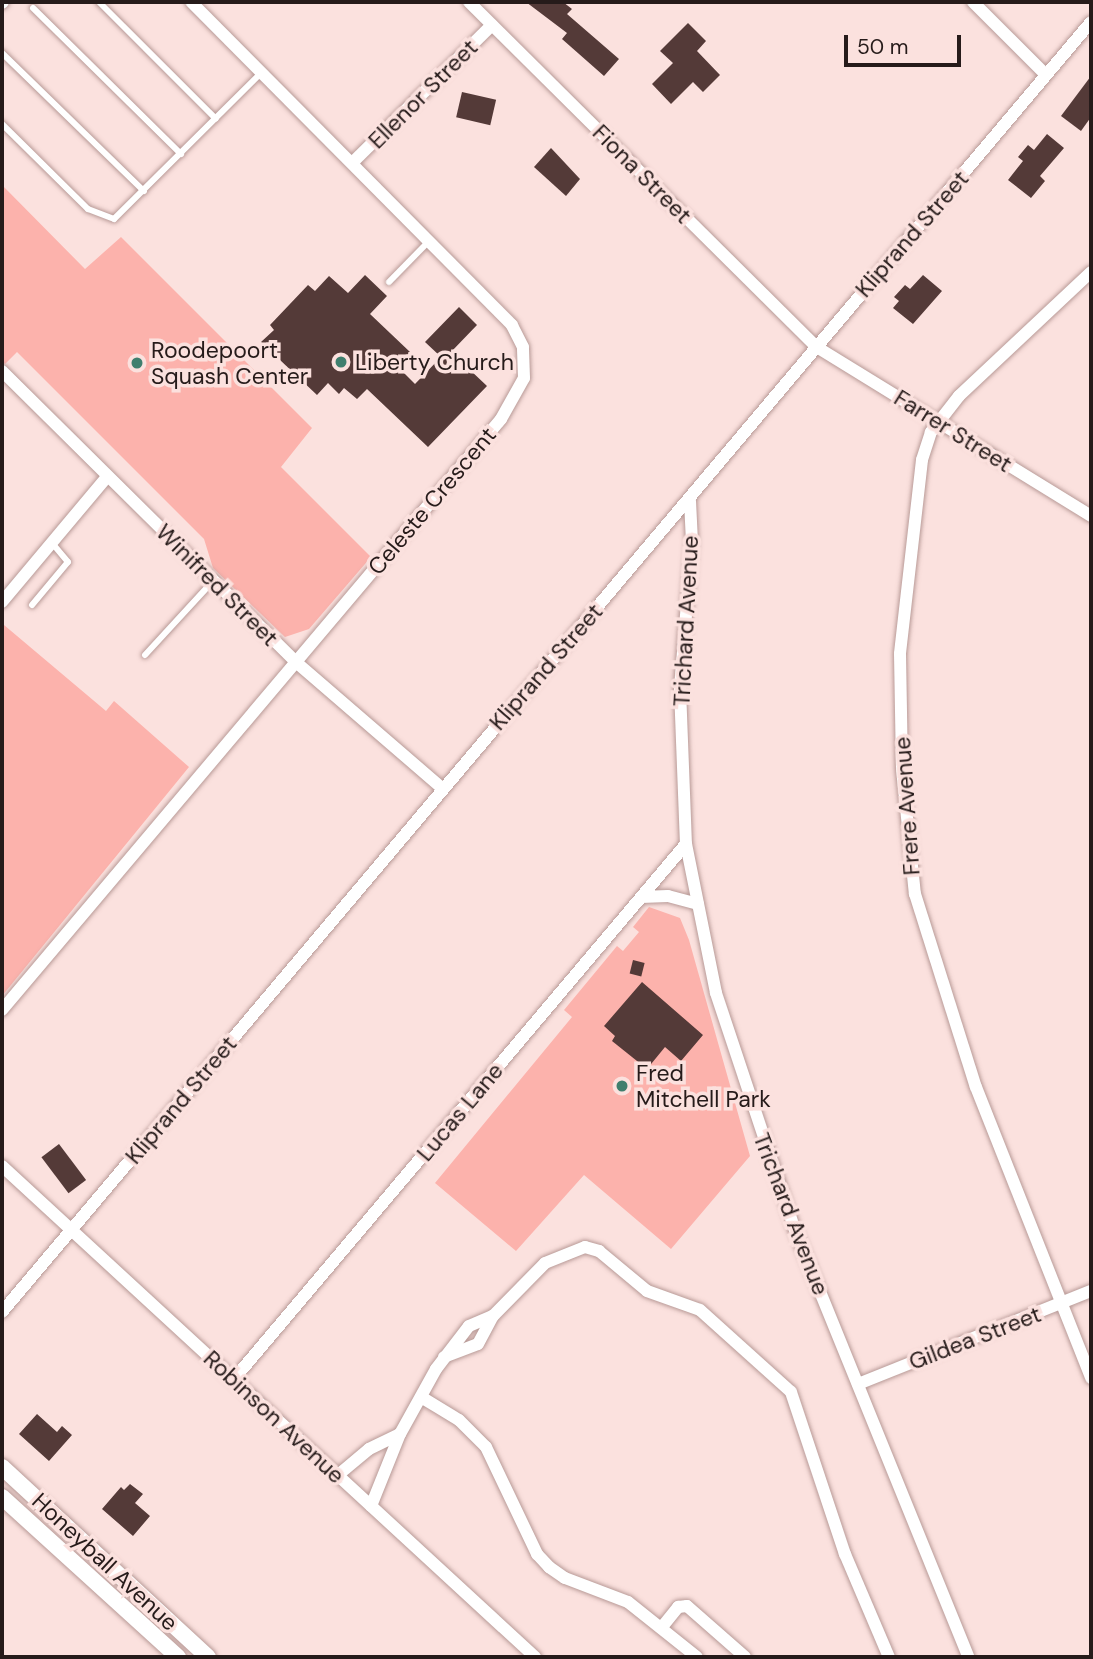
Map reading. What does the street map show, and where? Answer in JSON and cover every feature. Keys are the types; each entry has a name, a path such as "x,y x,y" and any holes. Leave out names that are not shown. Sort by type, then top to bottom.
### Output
{"street":[{"name":"Celeste Crescent","path":"2,1010 501,419 523,383 523,347 512,325 353,162 191,2"},
{"name":"Fiona Street","path":"469,2 816,346"},
{"path":"972,2 1046,75"},
{"name":"Kliprand Street","path":"2,1312 442,788 690,501 816,346 1091,22"},
{"name":"Ellenor Street","path":"353,162 492,25"},
{"name":"Frere Avenue","path":"1091,272 936,421 922,460 900,654 908,853 921,917 962,1049 1091,1378"},
{"name":"Farrer Street","path":"816,346 1091,516"},
{"name":"Winifred Street","path":"2,371 296,663 442,788"},
{"path":"2,602 107,477"},
{"name":"Trichard Avenue","path":"690,501 692,542 680,689 686,844 716,993 759,1133 968,1657"},
{"name":"Lucas Lane","path":"234,1379 686,844"},
{"path":"641,897 668,896 698,904"},
{"name":"Robinson Avenue","path":"2,1166 535,1657"},
{"path":"444,1357 478,1344 493,1316 545,1263 585,1247 599,1251 647,1291 693,1306 709,1317 791,1392 845,1554 889,1657"},
{"name":"Gildea Street","path":"858,1384 1091,1291"},
{"path":"370,1506 400,1434 444,1357 469,1325 493,1316"},
{"path":"421,1397 459,1420 486,1447 537,1554 550,1567 565,1578 628,1602 663,1627 697,1657"},
{"path":"338,1475 369,1449 400,1434"},
{"name":"Honeyball Avenue","path":"2,1467 208,1657"},
{"name":"Honeyball Avenue","path":"2,1497 178,1657"},
{"path":"93,1579 107,1564"},
{"path":"663,1627 678,1607 687,1606 745,1657"}],"lane":[{"path":"99,2 216,118"},
{"path":"33,8 181,154"},
{"path":"2,53 144,191"},
{"path":"2,124 102,217 121,215 261,73"},
{"path":"389,282 430,240"},
{"path":"32,605 68,562 52,543"},
{"path":"145,655 213,580"}],"shaded area":[{"name":"Roodepoort Squash Center","path":"2,185 85,269 121,237 312,428 281,467 371,557 309,629 285,637 213,568 204,539 17,352 5,364 2,361"},
{"path":"4,625 106,711 114,701 189,767 2,996"},
{"name":"Fred Mitchell Park","path":"649,907 680,918 689,940 750,1156 671,1249 584,1175 516,1251 435,1183 572,1017 564,1010 617,946 623,951 639,932 633,927"}],"building":[{"path":"526,2 563,2 572,9 567,14 619,59 604,76 562,39 567,33"},
{"path":"688,23 706,41 697,51 720,75 703,92 693,82 671,104 652,84 673,63 660,51"},
{"path":"1091,76 1091,117 1081,131 1061,116"},
{"path":"462,92 496,100 490,125 456,117"},
{"path":"1047,134 1064,148 1040,176 1045,181 1031,198 1008,180 1023,161 1018,157 1028,145 1034,150"},
{"path":"551,148 580,179 566,196 534,167"},
{"name":"Liberty Church","path":"365,275 387,296 370,314 410,352 397,366 415,384 441,357 425,342 459,307 477,325 451,352 487,386 428,447 367,389 357,399 344,388 339,394 328,383 317,395 261,342 274,330 270,325 308,285 315,291 329,276 348,293"},
{"path":"923,275 942,291 913,324 893,308 899,301 894,297 905,285 910,289"},
{"path":"633,960 645,963 641,976 630,974"},
{"path":"642,982 703,1035 681,1061 665,1047 647,1069 612,1041 615,1036 604,1026"},
{"path":"59,1144 86,1180 69,1193 41,1157"},
{"path":"37,1414 57,1432 62,1426 72,1435 49,1461 19,1434"},
{"path":"130,1484 143,1494 135,1503 150,1516 133,1536 102,1509 121,1487 124,1490"}],"place":[{"name":"Liberty Church","path":"341,362"},
{"name":"Roodepoort Squash Center","path":"137,363"},
{"name":"Fred Mitchell Park","path":"622,1086"}]}
